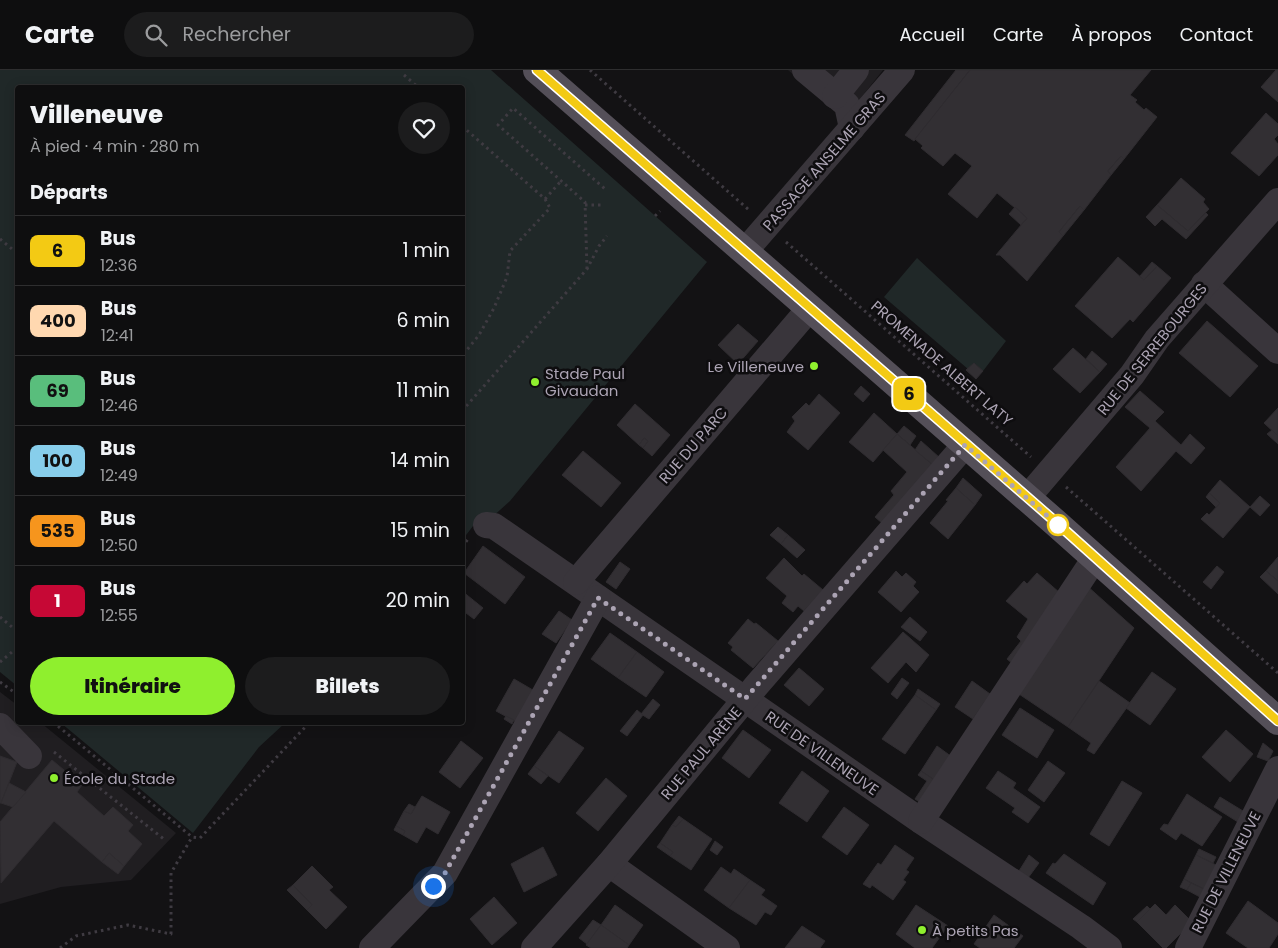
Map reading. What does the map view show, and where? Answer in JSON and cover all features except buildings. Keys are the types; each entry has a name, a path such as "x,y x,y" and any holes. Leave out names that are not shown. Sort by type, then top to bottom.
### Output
{"main road":[{"path":"537,70 1027,498 1278,721"}],"street":[{"path":"805,70 847,105 859,120"},
{"path":"836,96 856,70"},
{"name":"PASSAGE ANSELME GRAS","path":"745,251 902,70"},
{"name":"RUE DE SERREBOURGES","path":"1027,498 1132,375 1157,339 1278,201"},
{"path":"1204,284 1278,351"},
{"name":"RUE DU PARC","path":"576,582 810,308"},
{"name":"RUE PAUL ARÈNE","path":"534,948 609,864 745,699 965,445"},
{"name":"RUE DE VILLENEUVE","path":"486,524 494,526 922,822 1082,927 1109,948"},
{"path":"922,822 1095,558"},
{"path":"372,948 445,873 598,598"},
{"path":"0,726 29,756"},
{"name":"RUE DE VILLENEUVE","path":"1188,948 1278,769"},
{"path":"609,864 727,948"}],"path":[{"name":"PROMENADE ALBERT LATY","path":"590,70 1278,673"},
{"path":"404,75 416,85"},
{"path":"587,269 585,202 498,124 513,108 605,189"},
{"path":"465,129 545,199 550,208 510,251 507,277 494,308 479,335 465,352"},
{"path":"545,199 561,180"},
{"path":"585,205 604,205"},
{"path":"655,216 660,210"},
{"path":"465,408 587,269 599,246 607,236"},
{"path":"0,239 15,252"},
{"path":"0,617 15,630"},
{"path":"0,662 15,650"},
{"path":"0,682 15,693"},
{"path":"57,725 192,838 200,838 307,725"},
{"path":"29,756 46,747 165,840"},
{"path":"60,948 76,936 128,925 171,934 171,873 192,838"}],"shaded area":[{"name":"Stade Paul Givaudan","path":"0,70 491,70 707,262 510,501 490,519 480,517 465,536 465,85 15,85 15,684 0,672"},
{"path":"788,70 883,70 856,104 833,108"},
{"path":"917,258 1006,341 983,371 974,363 968,369 884,297"},
{"name":"École du Stade","path":"0,692 15,703 15,725 43,725 176,833 131,880 61,887 0,904"},
{"path":"63,725 283,725 259,747 193,833"}],"bus line":[{"name":"6","path":"537,70 932,414 965,445 1058,524 1278,721"}],"place":[{"name":"Le Villeneuve","path":"814,366"},
{"name":"Stade Paul Givaudan","path":"535,382"},
{"name":"École du Stade","path":"54,778"},
{"name":"À petits Pas","path":"922,930"}],"route":[{"path":"433,886 445,873 598,598 745,699 965,445 1058,525"}]}
